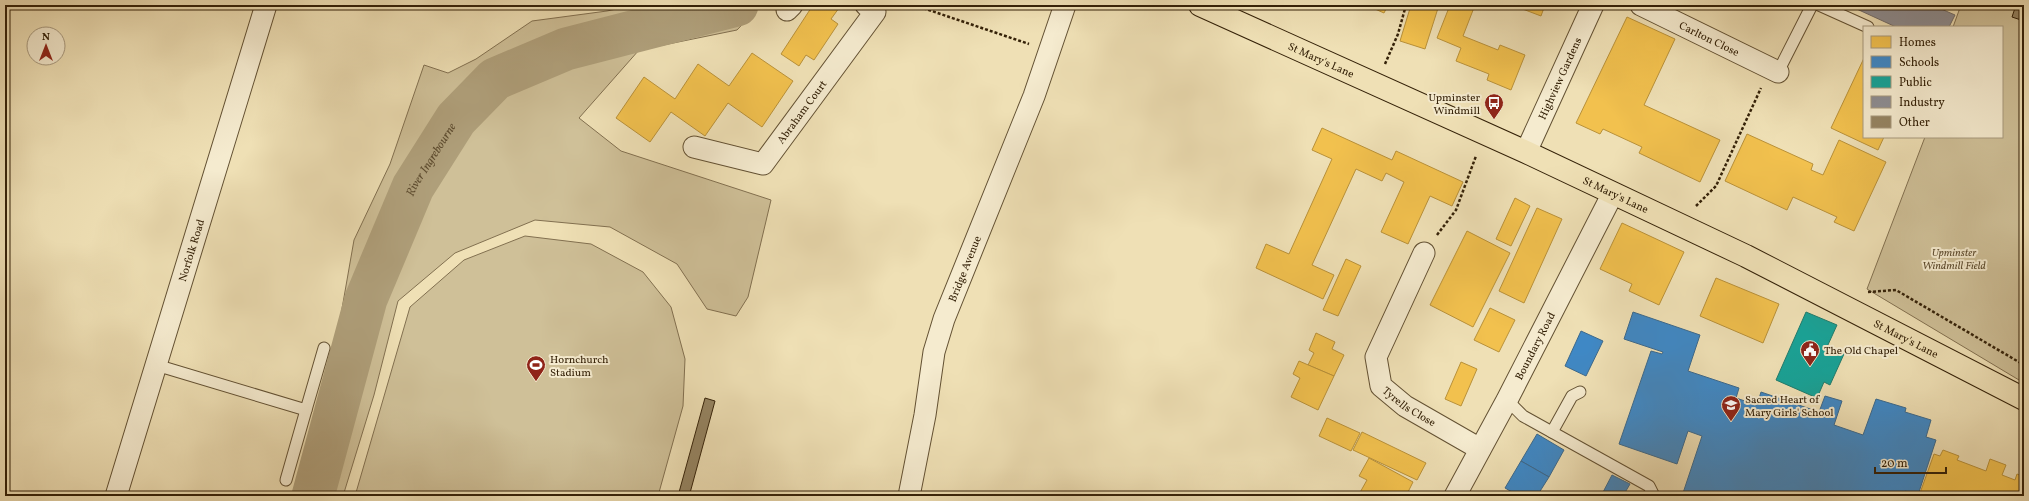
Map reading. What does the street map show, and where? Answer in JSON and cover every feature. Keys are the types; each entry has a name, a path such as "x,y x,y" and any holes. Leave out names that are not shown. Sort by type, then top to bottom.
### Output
{"main road":[{"name":"St Mary's Lane","path":"1200,5 1314,55 1376,85 1526,152 1677,225 1746,256 2024,399"}],"street":[{"name":"Norfolk Road","path":"116,496 266,5"},
{"name":"Abraham Court","path":"694,147 763,164 875,12 866,5"},
{"name":"Bridge Avenue","path":"909,496 925,415 934,352 938,339 1050,51 1065,5"},
{"name":"Highview Gardens","path":"1526,152 1593,5"},
{"name":"Carlton Close","path":"1641,5 1774,70"},
{"name":"Boundary Road","path":"1455,496 1507,400 1612,194"},
{"name":"Tyrells Close","path":"1424,253 1376,357 1382,386 1405,406 1480,449"}],"lane":[{"path":"1774,70 1812,5"},
{"path":"1819,5 1866,26"},
{"path":"286,480 324,348"},
{"path":"156,365 306,410"},
{"path":"1552,432 1572,396 1580,392"},
{"path":"1507,400 1523,416 1649,486 1654,496"}],"path":[{"path":"914,5 1050,51"},
{"path":"1376,85 1398,34 1406,5"},
{"path":"1677,225 1716,186 1774,70"},
{"path":"1424,253 1456,210 1484,134"},
{"path":"1855,312 1865,293 1896,290 2024,365"}],"green space":[{"path":"635,5 761,5 737,30 639,50 579,118 621,151 771,200 748,297 736,316 707,309 677,264 610,227 535,220 455,253 398,301 374,395 343,496 292,496 340,320 354,240 390,164 424,65 448,73 476,59 532,21 607,11"},
{"name":"Upminster Windmill Field","path":"1961,5 2024,5 2024,383 1867,289 1925,138 2003,138 2003,26 1953,26"},
{"name":"Hornchurch Stadium","path":"525,236 591,244 643,272 671,307 685,359 683,406 658,496 355,496 410,307 464,260"}],"building: Homes":[{"path":"813,5 834,5 839,8 831,19 838,24 814,60 806,55 799,66 781,54"},
{"path":"1366,5 1388,5 1384,13"},
{"path":"1411,5 1439,5 1425,49 1400,41"},
{"path":"1450,5 1475,5 1463,36 1498,50 1500,45 1525,55 1511,90 1487,80 1489,74 1456,61 1461,48 1437,38"},
{"path":"1512,5 1545,5 1541,16"},
{"path":"1627,17 1675,39 1644,105 1720,140 1700,182 1639,153 1642,147 1603,129 1600,134 1576,123"},
{"path":"752,53 793,81 762,127 728,103 705,136 671,112 650,142 616,118 644,77 675,99 698,64 729,86"},
{"path":"1863,60 1863,138 1884,138 1878,150 1831,128"},
{"path":"1322,128 1392,160 1396,151 1463,182 1452,206 1430,196 1408,244 1381,232 1404,182 1386,173 1382,181 1356,169 1312,265 1334,275 1323,299 1256,268 1266,244 1289,254 1332,159 1312,150"},
{"path":"1747,134 1813,164 1811,170 1823,175 1839,140 1886,162 1854,231 1834,222 1837,217 1793,197 1787,210 1725,181"},
{"path":"1515,198 1530,206 1511,246 1496,239"},
{"path":"1537,208 1562,219 1524,303 1499,291"},
{"path":"1622,223 1684,252 1659,305 1629,291 1632,284 1600,269"},
{"path":"1467,231 1510,253 1473,327 1430,305"},
{"path":"1346,259 1361,266 1338,316 1323,310"},
{"path":"1716,278 1779,304 1763,343 1700,316"},
{"path":"1490,308 1515,320 1499,352 1474,340"},
{"path":"1316,333 1335,342 1332,349 1344,355 1334,376 1308,365 1314,353 1309,350"},
{"path":"1299,361 1334,376 1318,410 1291,397 1300,378 1293,374"},
{"path":"1461,362 1477,369 1461,406 1445,399"},
{"path":"1327,418 1360,433 1351,451 1319,436"},
{"path":"1362,432 1426,463 1417,480 1353,450"},
{"path":"1943,450 1959,456 1957,460 1986,471 1990,459 2006,465 2002,475 2015,480 2017,474 2024,477 2024,496 1926,496 1920,493 1934,454 1940,456"},
{"path":"1369,458 1413,482 1406,496 1358,496 1367,480 1359,476"}],"building: Schools":[{"path":"1633,312 1700,335 1688,371 1739,388 1736,398 1757,405 1761,392 1819,412 1825,396 1842,401 1834,425 1863,435 1876,399 1906,408 1905,412 1931,420 1926,437 1936,440 1918,495 1905,491 1904,496 1682,496 1702,436 1688,431 1677,464 1619,444 1651,351 1662,354 1663,352 1624,339"},
{"path":"1581,331 1603,341 1586,376 1565,366"},
{"path":"1537,434 1564,450 1549,477 1521,461"},
{"path":"1521,461 1549,477 1537,496 1519,496 1505,488"},
{"path":"1612,475 1630,484 1623,496 1601,496"}],"building: Public":[{"name":"The Old Chapel","path":"1806,312 1837,325 1827,347 1844,354 1830,385 1824,382 1817,398 1776,380"}],"building: Industry":[{"path":"1848,5 1932,5 1955,15 1950,26 1894,26"}],"building: Other":[{"path":"2016,5 2024,5 2024,21 2012,17"},
{"path":"705,398 715,401 690,493 695,496 678,496"}],"waterway":[{"name":"River Ingrebourne","path":"313,496 366,299 413,187 456,119 495,79 566,49 737,5"}],"place":[{"name":"Upminster Windmill","path":"1494,120"},
{"name":"The Old Chapel","path":"1810,367"},
{"name":"Hornchurch Stadium","path":"536,382"},
{"name":"Sacred Heart of Mary Girls' School","path":"1731,422"}]}
